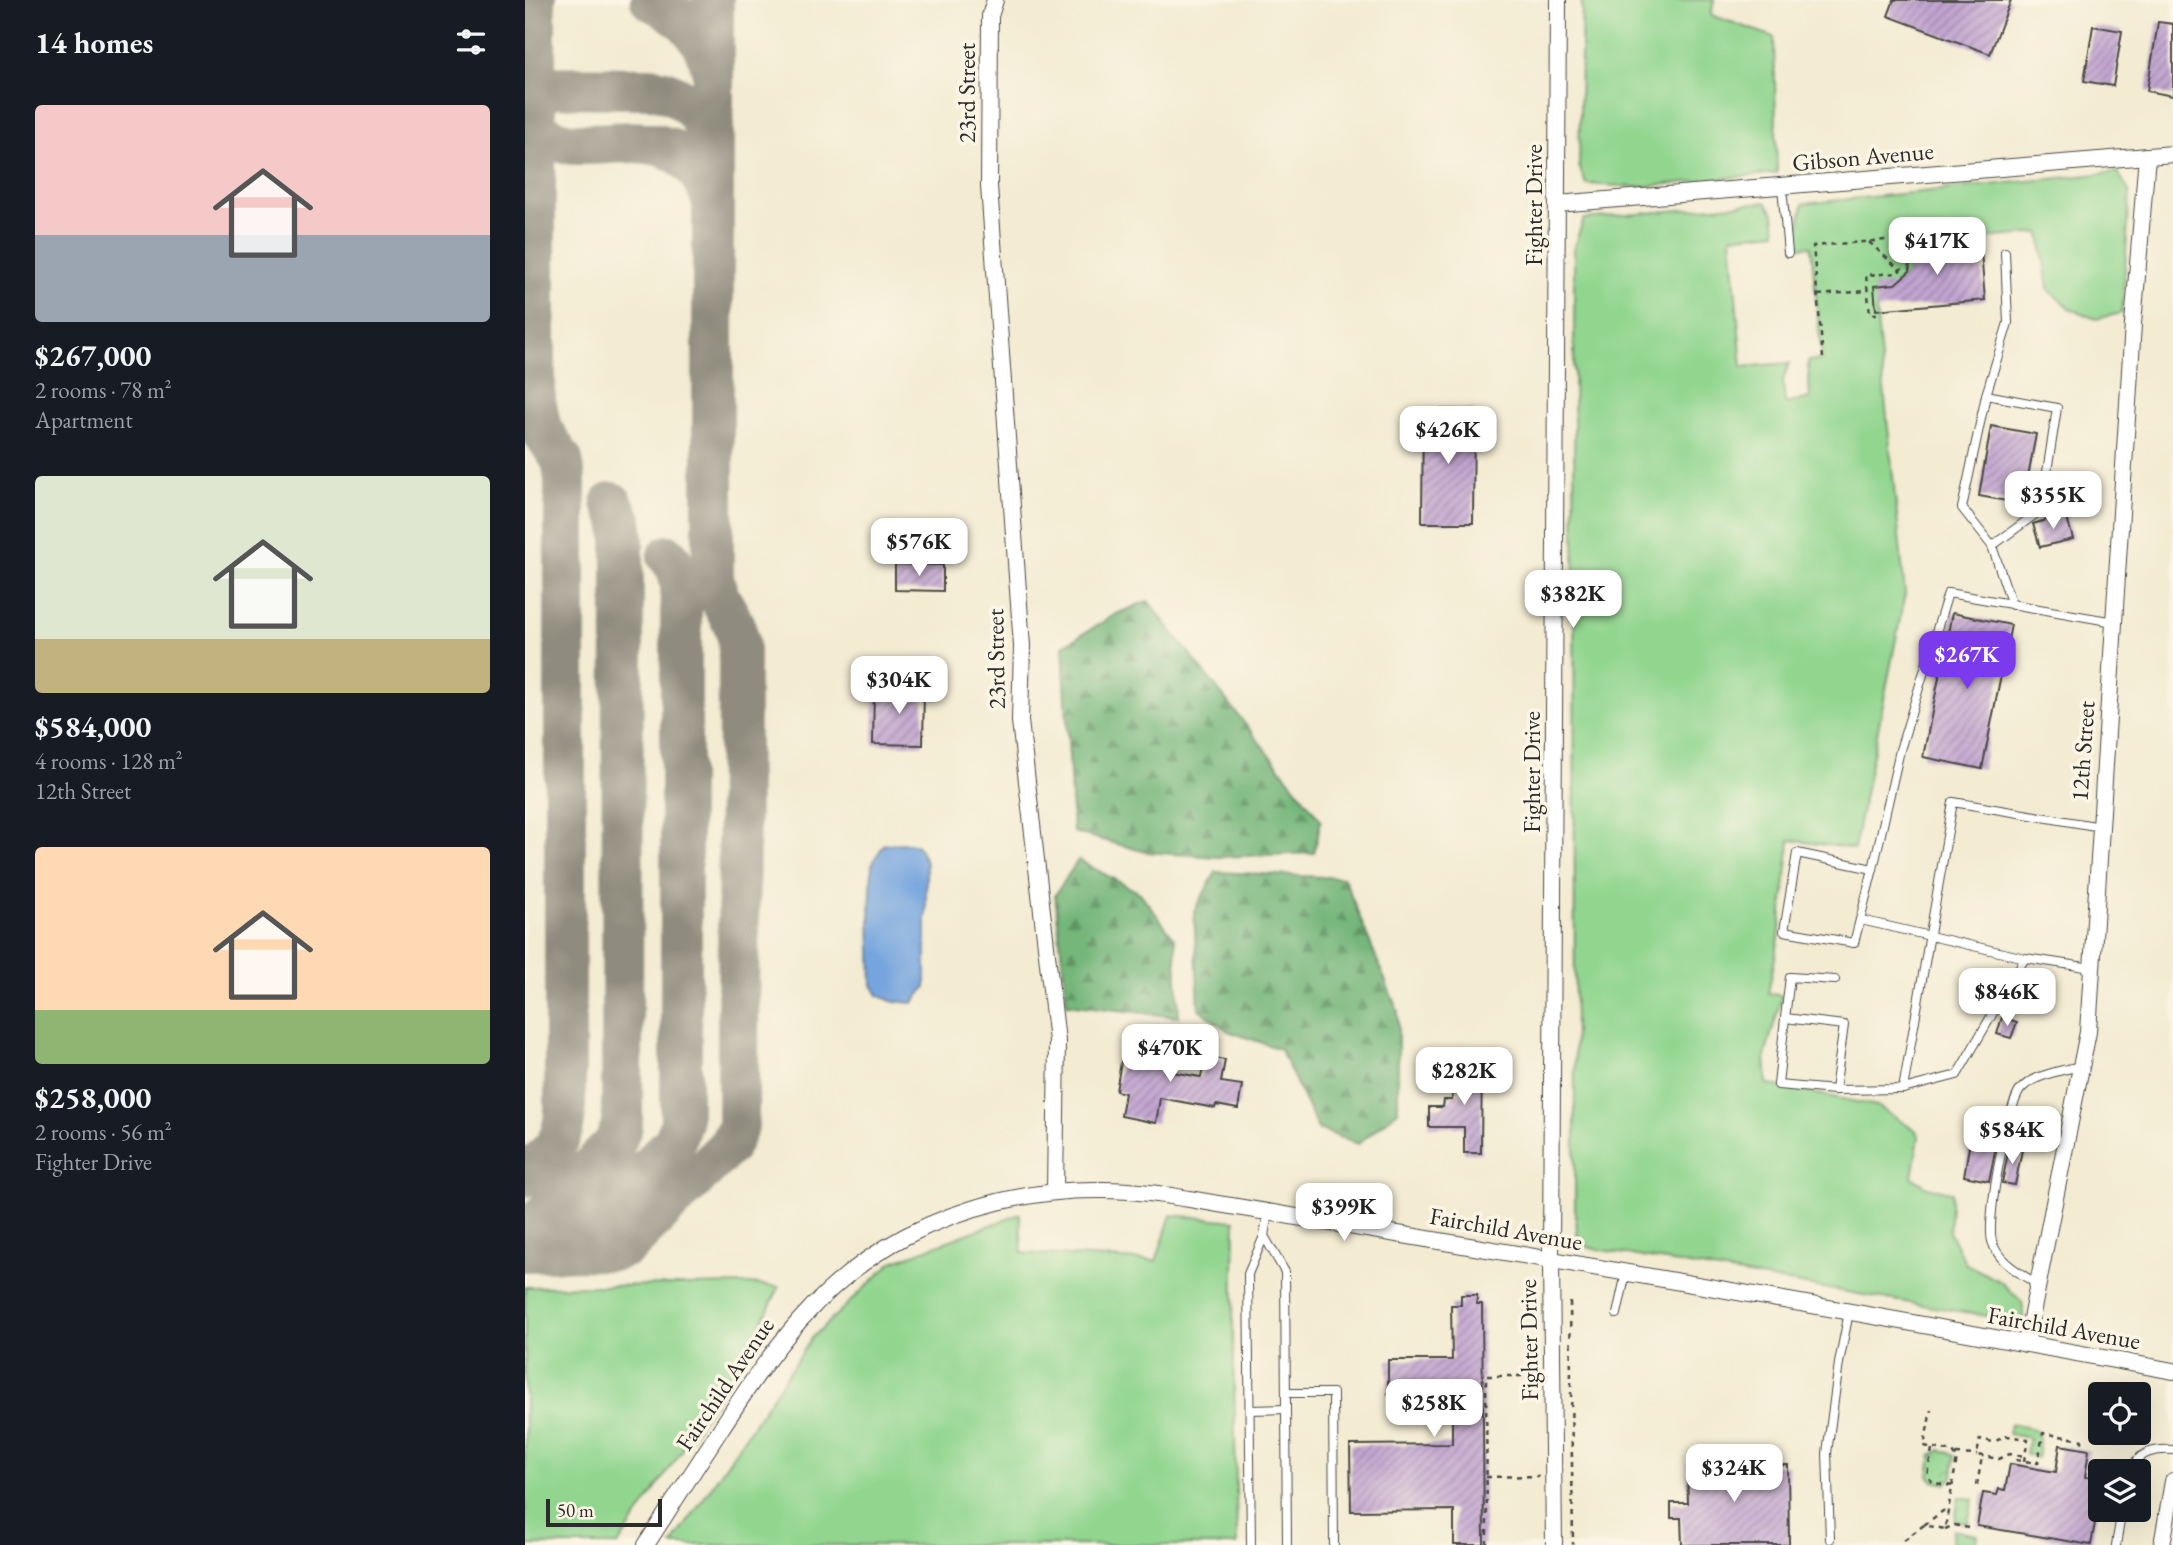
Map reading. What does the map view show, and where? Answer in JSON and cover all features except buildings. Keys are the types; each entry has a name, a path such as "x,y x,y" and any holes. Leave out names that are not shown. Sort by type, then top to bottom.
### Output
{"street":[{"name":"23rd Street","path":"995,0 990,16 989,186 1022,646 1020,721 1057,1041 1055,1192"},
{"name":"Fighter Drive","path":"1554,1545 1551,1259 1558,0"},
{"name":"Gibson Avenue","path":"1557,204 2173,154"},
{"name":"12th Street","path":"2026,1344 2088,1032 2133,324 2147,156"},
{"name":"Fairchild Avenue","path":"646,1545 760,1367 794,1324 830,1289 865,1261 895,1242 943,1219 994,1203 1055,1192 1097,1189 1152,1193 1551,1259 2173,1371"},
{"path":"2162,1545 2173,1481"}],"lane":[{"path":"1781,187 1788,253"},
{"path":"2005,252 2008,323 1986,395 1962,508 1992,545 2013,605"},
{"path":"1986,395 2057,408 2041,510 1992,545"},
{"path":"1874,869 1797,853 1784,931 1854,943 1874,869 1901,750 1948,593 2114,622"},
{"path":"1903,1088 1953,802 2101,827"},
{"path":"1861,920 2025,958 2092,968"},
{"path":"1835,980 1790,977 1778,1085 1835,1090 1903,1088 1957,1075 2025,958"},
{"path":"1785,1018 1844,1025 1835,1090"},
{"path":"2038,1285 2001,1260 1992,1242 1990,1218 2010,1111 2022,1088 2044,1076 2081,1066"},
{"path":"1251,1545 1248,1274 1264,1236 1268,1212"},
{"path":"1264,1236 1285,1272 1287,1545"},
{"path":"1617,1314 1626,1273"},
{"path":"1830,1539 1827,1453 1849,1312"},
{"path":"1286,1393 1333,1393 1334,1545"},
{"path":"1250,1410 1286,1409"},
{"path":"2137,1459 2156,1449 2173,1450"},
{"path":"2116,1545 2120,1522"}],"path":[{"path":"1823,358 1813,246 1936,236"},
{"path":"1899,239 1900,270"},
{"path":"1868,242 1900,270"},
{"path":"1877,314 1870,314 1866,275 1898,273 1900,270"},
{"path":"1818,295 1867,291"},
{"path":"1570,1302 1573,1545"},
{"path":"1487,1545 1486,1376 1538,1376"},
{"path":"1931,1410 1924,1446 1950,1451 1956,1455 1999,1459 2010,1454 2038,1464 2043,1433 2083,1440 2081,1445"},
{"path":"1977,1455 1980,1439 1993,1442 2007,1436 2028,1439 2024,1459"},
{"path":"2064,1437 2064,1442"},
{"path":"1932,1448 1929,1479 1934,1483 1953,1486"},
{"path":"1945,1529 1956,1455"},
{"path":"1977,1485 1982,1456"},
{"path":"1486,1477 1539,1476"},
{"path":"1904,1540 1949,1507"},
{"path":"1924,1525 1951,1530"},
{"path":"1945,1529 1955,1525 1968,1528"}],"green space":[{"path":"1582,0 1714,0 1711,15 1774,37 1777,173 1639,187 1586,184 1579,167"},
{"path":"2118,172 2130,193 2122,313 2096,319 2070,309 2048,289 2040,233 1909,245 1910,271 1895,284 1876,310 1905,594 1854,849 1790,840 1779,938 1768,993 1782,996 1765,1056 1767,1084 1877,1106 1916,1131 1919,1137 1912,1177 1927,1187 1952,1192 1949,1232 1966,1264 2001,1282 2022,1302 2024,1318 2016,1321 1590,1248 1578,1241 1575,1209 1574,246 1584,219 1766,202 1774,214 1776,232 1731,237 1742,367 1789,363 1783,380 1785,404 1810,398 1808,361 1822,360 1811,246 1795,247 1803,204"},
{"path":"1148,601 1321,820 1314,853 1218,857 1146,852 1073,832 1063,646 1116,614"},
{"path":"1078,860 1140,893 1175,939 1179,1017 1067,1004 1055,895"},
{"path":"1216,872 1344,878 1398,1012 1398,1111 1358,1144 1318,1129 1280,1049 1228,1031 1199,1009 1194,911"},
{"path":"1020,1214 1022,1253 1156,1261 1171,1215 1235,1221 1233,1324 1237,1545 672,1545 812,1338 892,1262"},
{"path":"751,1284 779,1287 748,1352 618,1545 525,1545 525,1287"},
{"path":"2010,1424 2036,1432 2039,1441 2037,1458 2026,1454 2029,1438 2008,1434"},
{"path":"1940,1450 1955,1456 1953,1477 1946,1484 1933,1481 1929,1476 1932,1455"},
{"path":"1959,1497 1973,1499 1968,1523 1955,1521"},
{"path":"1953,1530 1977,1535 1975,1545 1951,1543"}],"water":[{"path":"909,843 918,846 926,862 926,987 913,1003 891,1001 878,995 872,985 870,916 872,864 884,844"}],"taxiway":[{"path":"525,1176 554,1147 562,1132 565,1109 565,479 562,460 541,429 535,401 535,0"},
{"path":"651,0 673,12 690,27 703,46 712,69"},
{"path":"525,1251 616,1250 627,1246 729,1145 738,1126 739,647 735,627 718,596 713,576 713,0"},
{"path":"525,87 651,88 663,91 683,100 691,107 704,125 713,148"},
{"path":"535,123 551,138 572,144 650,143 675,151 696,170 713,203"},
{"path":"525,1233 614,1144 622,1126 623,537 621,520 612,503"},
{"path":"554,1251 576,1240 675,1141 681,1122 681,586 677,568 668,556"}]}
